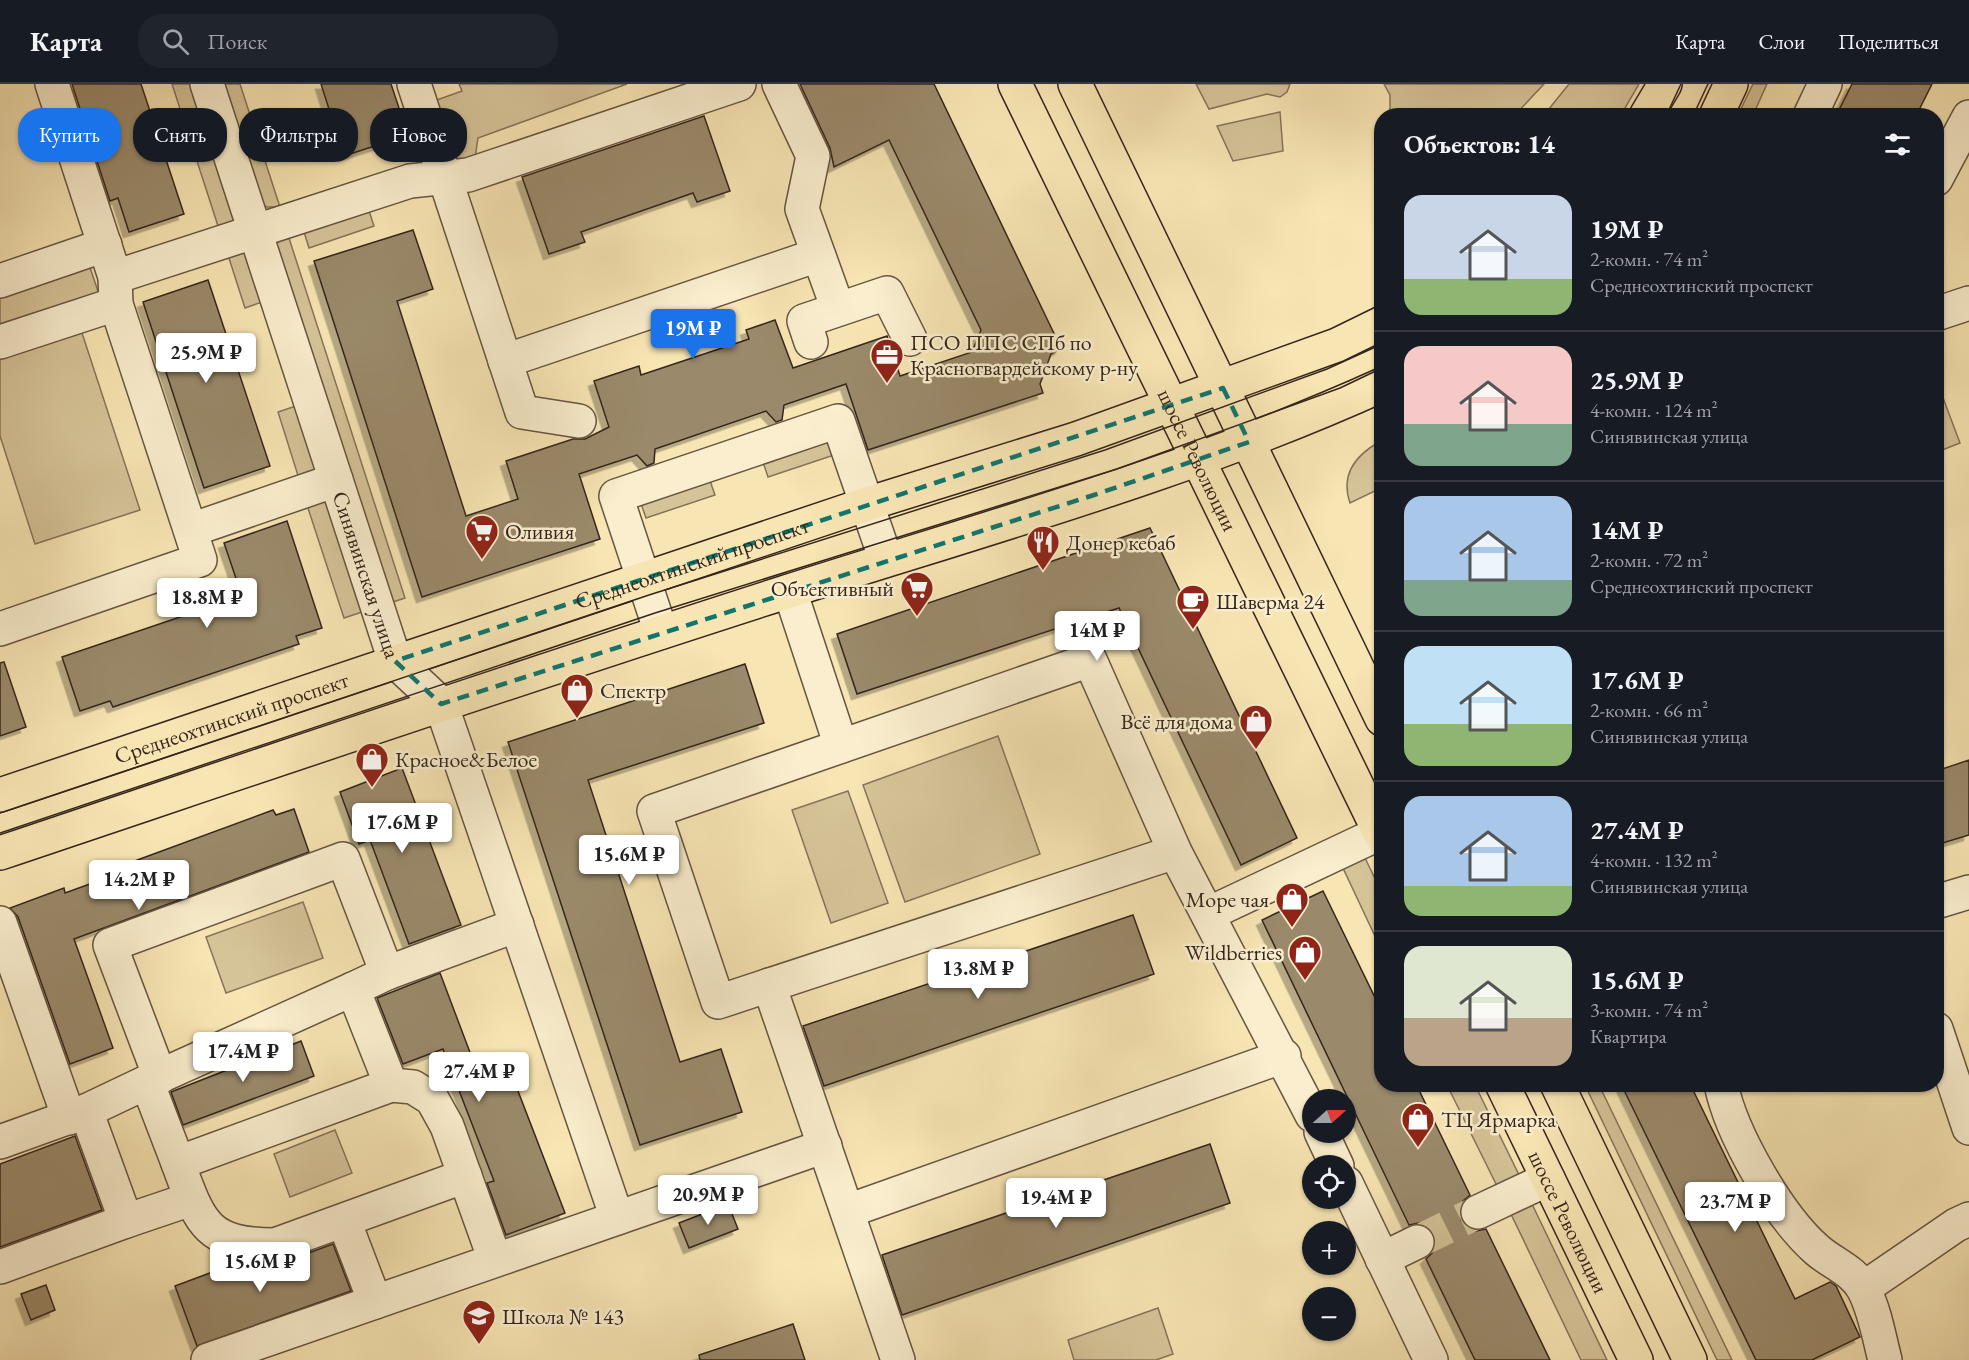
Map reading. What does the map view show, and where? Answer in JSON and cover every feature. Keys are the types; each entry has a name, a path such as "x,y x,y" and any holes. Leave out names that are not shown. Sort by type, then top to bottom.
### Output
{"main road":[{"name":"шоссе Революции","path":"1015,84 1374,821"},
{"path":"1075,84 1374,702"},
{"path":"1651,108 1665,84"},
{"path":"1720,108 1731,84"},
{"name":"Среднеохтинский проспект","path":"0,795 867,504 1076,439 1223,388 1337,345 1374,327"},
{"path":"0,854 441,704 1198,459 1248,442 1374,388"},
{"name":"шоссе Революции","path":"1506,1092 1636,1360"},
{"path":"1561,1092 1690,1360"}],"street":[{"path":"0,629 200,560 115,290 105,245 52,84"},
{"name":"Синявинская улица","path":"207,84 395,661 441,704 617,1218"},
{"path":"414,84 442,176 522,412 579,421"},
{"path":"0,342 115,290 255,232 410,181 479,172 739,84"},
{"path":"779,84 813,156 802,209 838,309"},
{"path":"1814,108 1825,84"},
{"path":"1944,164 1969,117"},
{"path":"0,281 105,245"},
{"path":"505,361 818,255"},
{"path":"811,342 804,321 886,293 910,339"},
{"path":"1944,311 1969,303"},
{"path":"661,632 616,496 838,421 886,560"},
{"path":"191,530 336,480"},
{"path":"790,591 841,746"},
{"path":"1175,852 718,1002 654,811 1090,660 1175,852 1302,1094"},
{"path":"1208,914 1374,838"},
{"path":"387,973 343,859 110,945 191,1199 204,1223 220,1237 247,1245 275,1245 465,1176"},
{"path":"1944,900 1969,892"},
{"path":"0,923 78,1114 126,1221"},
{"path":"0,1142 78,1114 387,973 517,925"},
{"path":"769,985 898,1360"},
{"path":"353,989 392,1085"},
{"path":"1944,1053 1969,1128"},
{"path":"848,1211 1284,1056"},
{"path":"178,1163 392,1085 413,1087 432,1099 447,1126 495,1260"},
{"path":"1723,1092 1726,1107 1756,1169 1792,1223 1817,1250 1842,1265 1864,1288 1885,1360"},
{"path":"208,1360 825,1146"},
{"path":"1478,1212 1548,1179"},
{"path":"0,1267 191,1199"},
{"path":"1356,1204 1431,1360"},
{"path":"1864,1288 1956,1225 1969,1219"},
{"path":"344,1221 375,1302"},
{"path":"1382,1259 1417,1242"}],"highlighted area":[{"path":"1223,388 1249,442 1094,495 441,704 395,661"}],"shaded area":[{"path":"172,84 191,84 199,108 180,108"},
{"path":"224,84 240,84 248,108 239,108 239,130"},
{"path":"459,84 627,84 478,138 475,158 467,159 467,108 436,108 434,101 462,91"},
{"path":"1196,84 1290,84 1287,92 1280,97 1267,94 1209,109"},
{"path":"1384,84 1544,84 1522,108 1390,108 1390,95"},
{"path":"1569,84 1639,84 1625,108 1550,108"},
{"path":"1753,84 1767,84 1756,108 1741,108"},
{"path":"1280,112 1283,151 1233,161 1217,126"},
{"path":"197,162 217,162 236,219 229,226 219,229"},
{"path":"249,162 265,162 280,207 267,207 263,204"},
{"path":"369,211 374,226 309,248 304,232"},
{"path":"288,235 405,598 393,602 277,250 277,243"},
{"path":"227,252 246,252 262,302 245,308"},
{"path":"87,259 100,297 0,332 0,290"},
{"path":"81,330 140,510 35,544 0,436 0,356"},
{"path":"1944,400 1960,443 1944,449"},
{"path":"296,406 317,472 300,482 278,412"},
{"path":"830,433 837,454 768,477 761,456"},
{"path":"1374,445 1374,491 1350,503 1347,493 1349,474 1358,459"},
{"path":"708,475 715,495 646,518 639,498"},
{"path":"325,496 362,612 344,618 305,499"},
{"path":"998,736 1040,854 905,902 863,785"},
{"path":"848,791 888,903 831,923 792,810"},
{"path":"1365,858 1374,877 1374,934 1343,868"},
{"path":"303,902 323,958 226,993 206,937"},
{"path":"1450,1092 1478,1092 1520,1177 1498,1188"},
{"path":"1588,1092 1602,1092 1732,1360 1717,1360"},
{"path":"335,1130 352,1173 290,1197 274,1154"},
{"path":"1531,1202 1607,1360 1581,1360 1510,1212"},
{"path":"1158,1308 1173,1354 1156,1360 1074,1360 1068,1340"}],"building":[{"path":"72,84 141,84 149,108 133,108 133,162 167,162 184,214 129,232 118,198 110,201 97,162 121,162 121,108 80,108"},
{"path":"321,84 391,84 399,108 370,108 370,147 358,151 358,108 329,108"},
{"path":"800,84 934,84 1061,348 1051,354 1040,384 1043,393 868,450 846,384 784,405 782,420 776,422 766,411 655,449 654,463 647,466 637,455 579,474 600,539 422,597 314,261 413,230 433,289 397,301 466,516 518,499 506,461 573,439 585,439 609,427 594,381 639,366 641,375 749,339 746,330 775,320 793,368 887,336 900,376 972,352 981,330 889,140 834,167 830,148"},
{"path":"1852,84 1932,84 1920,108 1840,108"},
{"path":"704,116 730,191 697,202 693,193 581,232 585,242 549,254 522,177"},
{"path":"208,280 270,466 204,488 143,302"},
{"path":"287,521 322,628 296,636 299,644 113,707 110,701 80,711 62,657 242,596 224,543"},
{"path":"1150,528 1297,838 1241,865 1119,608 857,694 837,634"},
{"path":"4,662 26,727 0,736 0,663"},
{"path":"745,664 764,723 588,780 680,1062 721,1049 742,1112 640,1145 508,742"},
{"path":"1969,760 1969,835 1944,843 1944,768"},
{"path":"402,768 461,925 409,944 370,840 359,844 340,792"},
{"path":"294,809 309,852 74,939 113,1048 70,1064 18,917 10,908 64,888 65,893 123,872 121,866 273,810 276,815"},
{"path":"1323,891 1374,996 1374,1092 1420,1092 1470,1195 1463,1201 1459,1210 1461,1220 1468,1228 1476,1231 1486,1229 1550,1360 1475,1360 1426,1259 1433,1252 1436,1244 1434,1234 1427,1226 1419,1223 1409,1225 1356,1115 1356,1089 1343,1089 1262,920"},
{"path":"1133,915 1154,974 824,1086 803,1026"},
{"path":"440,973 477,1071 506,1060 565,1213 506,1235 487,1183 494,1181 443,1049 403,1064 377,998"},
{"path":"301,1041 314,1076 183,1125 171,1092"},
{"path":"1625,1092 1694,1092 1795,1299 1830,1282 1836,1286 1860,1337 1812,1360 1756,1360"},
{"path":"75,1136 102,1210 0,1247 0,1164"},
{"path":"1210,1144 1230,1203 902,1315 882,1255"},
{"path":"728,1204 738,1229 689,1248 679,1223"},
{"path":"333,1244 351,1291 197,1346 175,1286 226,1267 230,1276 265,1263 281,1263"},
{"path":"46,1285 55,1310 31,1320 21,1294"},
{"path":"793,1324 805,1360 700,1360 699,1355"}],"tunnel":[{"path":"1417,1242 1478,1212"}],"tram line":[{"path":"1670,108 1681,84"},
{"path":"1697,108 1708,84"},
{"path":"0,813 649,595 1105,450 1327,369 1374,348"},
{"path":"0,833 655,613 1117,469 1340,388 1374,372"}],"place":[{"name":"ПСО ППС СПб по Красногвардейскому р-ну","path":"887,384"},
{"name":"Оливия","path":"482,560"},
{"name":"Донер кебаб","path":"1043,571"},
{"name":"Объективный","path":"917,617"},
{"name":"Шаверма 24","path":"1193,630"},
{"name":"Спектр","path":"577,719"},
{"name":"Всё для дома","path":"1256,750"},
{"name":"Красное&Белое","path":"372,788"},
{"name":"Море чая","path":"1292,928"},
{"name":"Wildberries","path":"1305,981"},
{"name":"ТЦ Ярмарка","path":"1418,1148"},
{"name":"Школа № 143","path":"479,1345"}]}
